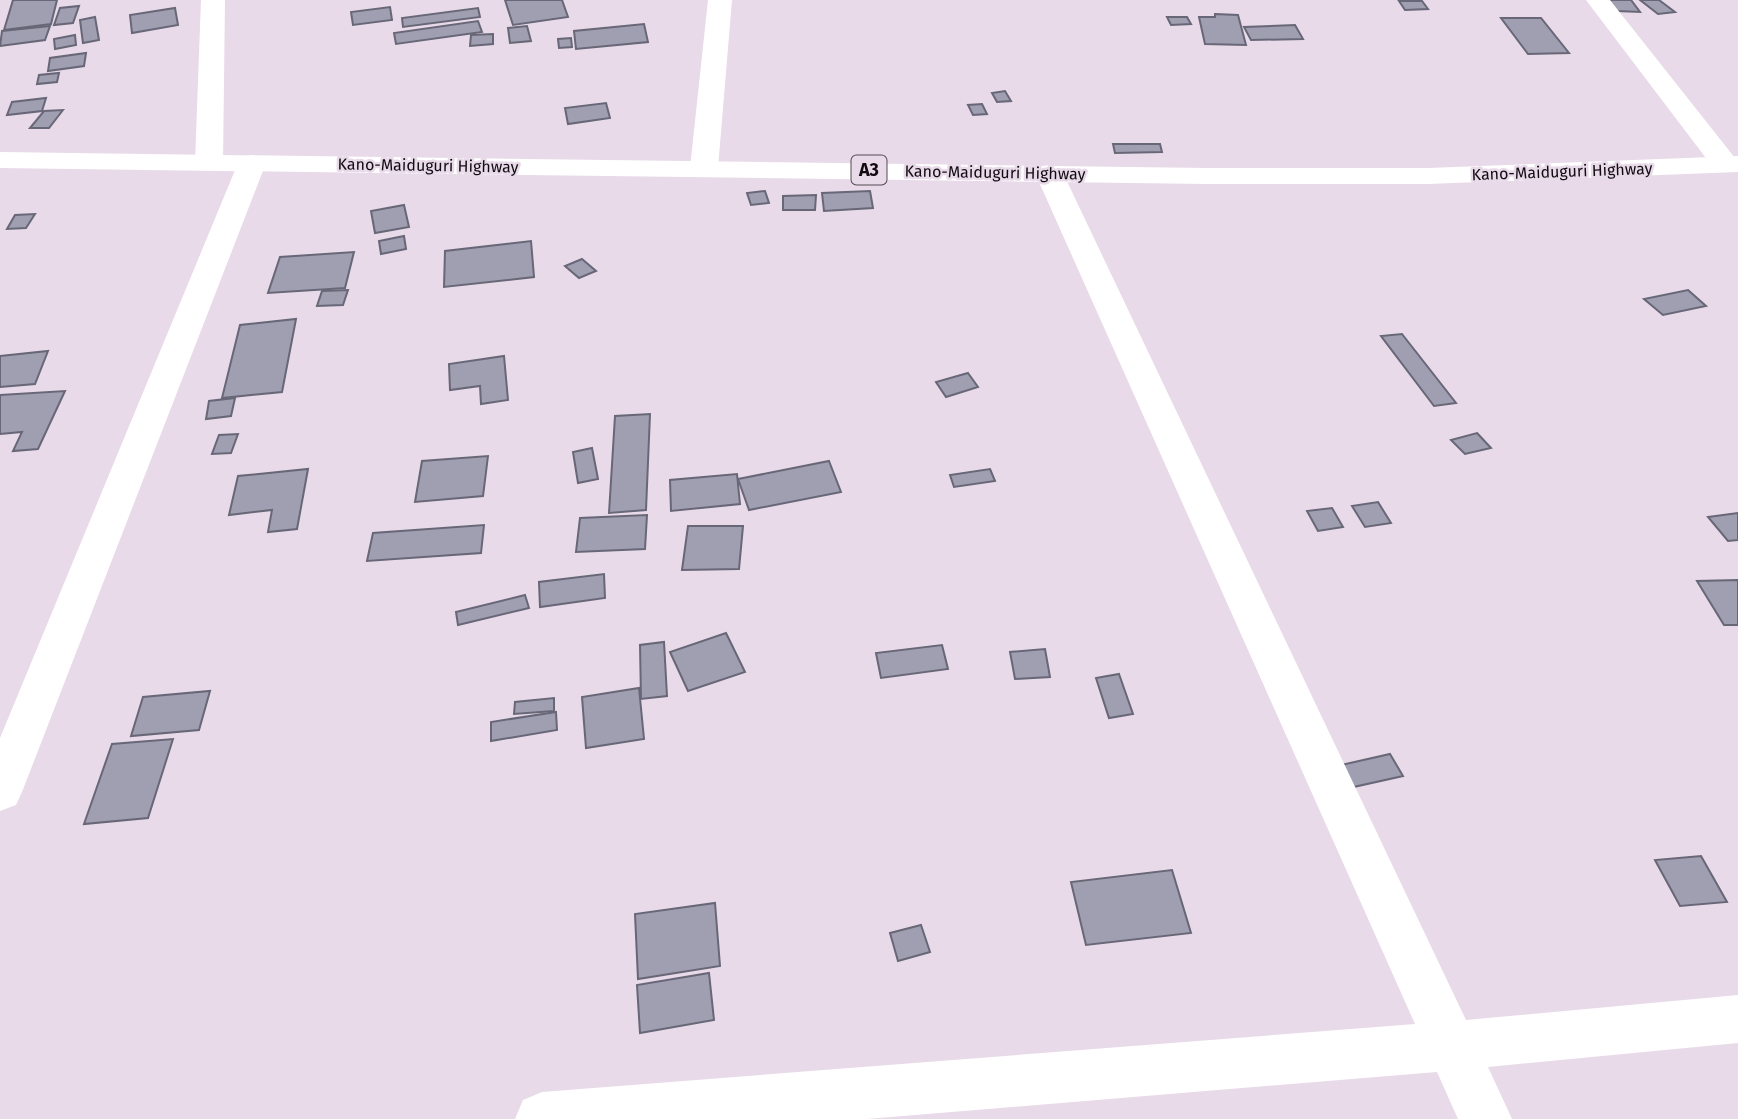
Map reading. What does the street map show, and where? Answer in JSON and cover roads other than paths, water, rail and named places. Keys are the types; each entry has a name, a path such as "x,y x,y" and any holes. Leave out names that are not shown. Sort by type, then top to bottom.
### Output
{"main road":[{"path":"209,162 213,0"},
{"path":"705,168 720,0"},
{"path":"1598,0 1731,164"},
{"name":"Kano-Maiduguri Highway","path":"0,160 1427,176 1731,164"},
{"path":"0,792 252,163"},
{"path":"1049,173 1485,1119"},
{"path":"542,1119 1451,1046 1738,1019"}]}
